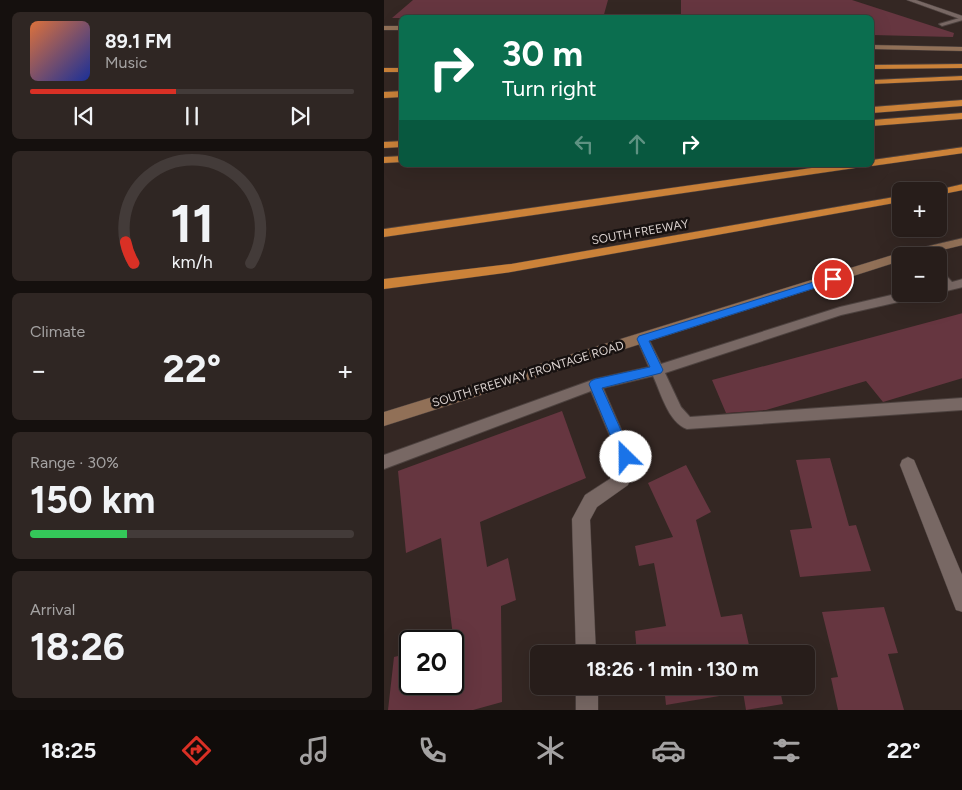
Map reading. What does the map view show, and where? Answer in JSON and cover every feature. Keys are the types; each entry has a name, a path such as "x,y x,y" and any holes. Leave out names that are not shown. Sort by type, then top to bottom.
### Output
{"highway":[{"path":"874,67 962,66"},
{"path":"384,70 399,70"},
{"path":"874,82 962,78"},
{"path":"384,90 399,90"},
{"path":"384,95 399,94"},
{"path":"874,110 962,103"},
{"path":"874,123 962,116"},
{"path":"384,145 399,144"},
{"path":"874,163 962,150"},
{"path":"384,160 399,159"},
{"path":"384,233 841,167"},
{"path":"947,190 962,187"},
{"name":"SOUTH FREEWAY","path":"384,284 511,268 892,200"},
{"path":"384,243 439,226"}],"main road":[{"path":"384,28 399,28"},
{"path":"874,47 962,49"},
{"name":"SOUTH FREEWAY FRONTAGE ROAD","path":"941,247 962,241"},
{"name":"SOUTH FREEWAY FRONTAGE ROAD","path":"384,419 892,260"}],"street":[{"path":"910,0 962,18"},
{"path":"908,465 962,603"},
{"path":"586,645 582,519 591,501 622,478"},
{"path":"587,695 587,710"}],"lane":[{"path":"942,24 962,18"},
{"path":"947,283 950,286"},
{"path":"947,287 962,283"},
{"path":"384,462 595,384 657,370 840,311 892,299"},
{"path":"643,339 676,411 687,423 962,404"},
{"path":"595,384 626,457"}],"building":[{"path":"413,0 608,0 604,15 399,15 399,18 392,18"},
{"path":"681,0 852,0 954,33 953,37 874,35 874,15 681,15"},
{"path":"963,313 963,378 883,402 866,381 766,410 726,413 712,380"},
{"path":"562,411 586,478 480,522 487,567 508,558 516,600 501,606 502,702 473,710 388,710 394,657 399,656 399,695 464,695 464,630 452,630 441,538 406,553 398,471"},
{"path":"830,458 849,526 856,525 871,571 800,577 790,530 812,528 796,460"},
{"path":"686,465 711,512 696,520 721,617 742,614 749,645 636,645 635,631 666,626 654,563 639,566 635,546 673,537 648,483"},
{"path":"884,607 898,653 888,654 904,710 838,710 831,678 838,677 822,612"},
{"path":"665,695 725,695 666,705"},
{"path":"744,695 781,695 783,704 746,710"}],"route":[{"path":"626,457 595,384 657,370 643,339 833,279"}]}
